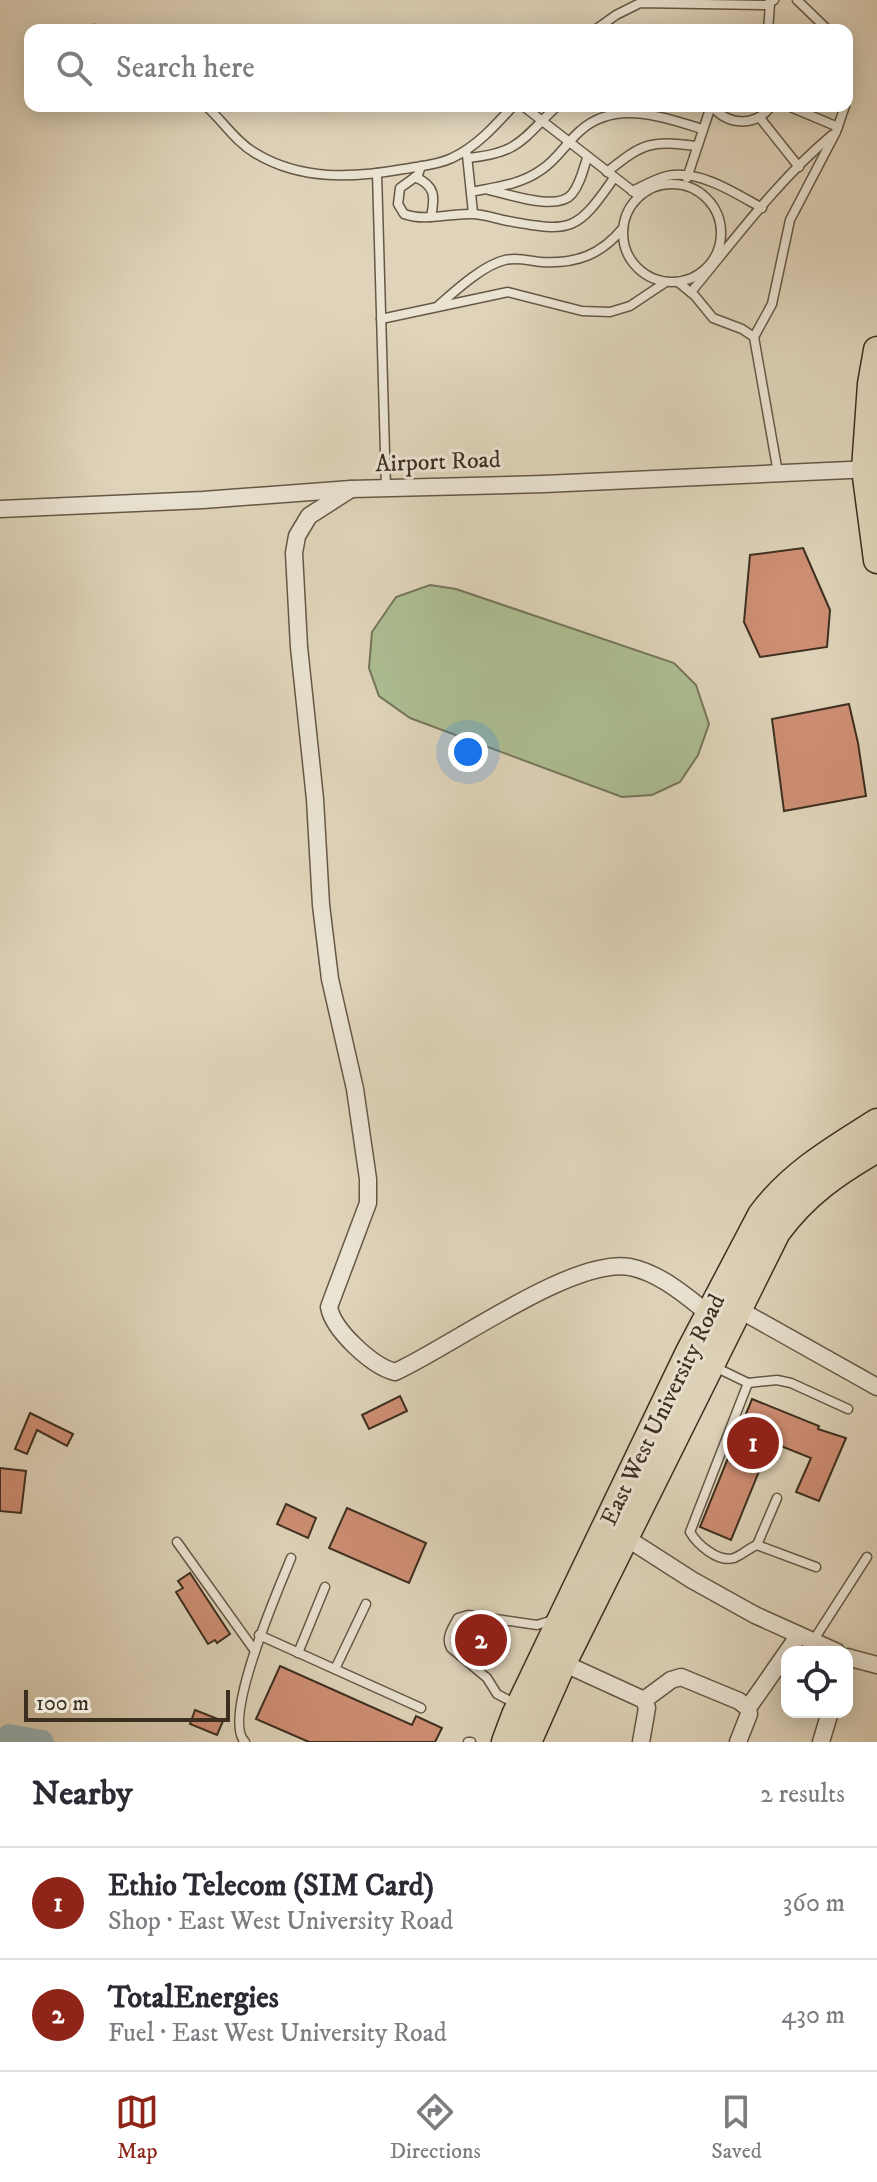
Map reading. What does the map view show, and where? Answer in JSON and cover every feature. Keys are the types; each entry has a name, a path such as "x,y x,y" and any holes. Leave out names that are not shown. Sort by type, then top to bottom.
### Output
{"main road":[{"path":"877,350 871,384 871,469 877,560"},
{"name":"East West University Road","path":"505,1742 563,1663 573,1619 625,1537 699,1359 709,1314 750,1235 774,1198 799,1174 877,1122"},
{"name":"East West University Road","path":"528,1742 529,1710 699,1359 738,1309 777,1232 797,1207 823,1182 877,1149"}],"street":[{"name":"Airport Road","path":"0,509 203,500 351,489 871,469"},
{"path":"351,489 309,516 297,536 294,553 321,905 330,979 355,1089 368,1179 368,1203 329,1307 331,1319 363,1352 395,1372 555,1283 606,1269 633,1268 653,1276 683,1293 709,1314"},
{"path":"738,1309 877,1387"},
{"path":"625,1537 692,1580 755,1615 824,1646"},
{"path":"748,1708 806,1638"},
{"path":"853,1659 877,1665"},
{"path":"563,1663 644,1700 647,1708 641,1742"},
{"path":"644,1700 671,1680 681,1677 739,1701 748,1708 749,1714 738,1742"},
{"path":"821,1742 828,1718"}],"lane":[{"path":"797,0 822,24"},
{"path":"603,24 640,3 772,1 769,24"},
{"path":"212,112 238,140 265,158 302,172 336,177 421,166 467,153 507,152 528,138 551,112"},
{"path":"467,153 508,112"},
{"path":"530,112 636,194"},
{"path":"684,186 709,112"},
{"path":"718,112 736,122 760,118 766,112"},
{"path":"806,112 837,129"},
{"path":"778,474 754,337 772,304 790,220 843,112"},
{"path":"471,192 511,185 532,176 589,124 613,114 663,117 702,129"},
{"path":"760,118 799,167"},
{"path":"691,292 762,208 837,129"},
{"path":"421,166 415,177 400,188 398,204 404,214 431,217 473,213 551,228 569,227 593,209 610,175 634,150 653,143 696,146"},
{"path":"467,153 473,213"},
{"path":"485,189 559,202 572,194 587,158"},
{"path":"377,173 386,488"},
{"path":"636,194 665,185 684,186 701,194 717,214 720,239 711,263 691,278 666,282 642,273 627,253 623,227 636,194 662,177 688,176 723,187 762,208"},
{"path":"415,177 433,189 431,217"},
{"path":"438,306 461,286 500,262 566,262 585,258 610,244 623,227"},
{"path":"381,319 508,292 582,311 610,312 630,306 666,282"},
{"path":"678,282 713,318 754,337"},
{"path":"699,1359 748,1383 777,1380 791,1383 848,1409"},
{"path":"748,1383 690,1532 708,1550 729,1559 757,1545 777,1498"},
{"path":"177,1542 255,1651"},
{"path":"757,1545 816,1567"},
{"path":"806,1638 867,1557"},
{"path":"245,1742 238,1729 239,1713 259,1635 291,1558"},
{"path":"298,1653 325,1587"},
{"path":"335,1669 366,1604"},
{"path":"529,1710 497,1694 487,1678 451,1648 449,1637 453,1626 458,1618 468,1615 537,1625 573,1619"},
{"path":"259,1635 421,1708"}],"green space":[{"path":"430,585 456,589 674,663 696,685 709,724 698,755 680,782 652,795 622,797 410,718 379,696 369,668 372,632 396,597"}],"building":[{"path":"803,548 830,610 827,647 760,657 744,622 750,555"},
{"path":"849,704 866,796 784,811 772,719"},
{"path":"400,1396 407,1411 369,1429 362,1415"},
{"path":"752,1399 819,1426 818,1429 846,1438 819,1501 796,1492 811,1458 771,1442 731,1540 700,1527"},
{"path":"30,1413 73,1434 67,1446 37,1430 27,1454 15,1449"},
{"path":"0,1468 26,1471 21,1513 0,1511"},
{"path":"286,1504 316,1518 308,1538 277,1524"},
{"path":"347,1508 426,1543 409,1583 329,1548"},
{"path":"190,1573 230,1634 217,1643 215,1640 208,1644 176,1592 183,1588 178,1581"},
{"path":"280,1666 412,1725 416,1716 442,1728 435,1742 309,1742 256,1719"},
{"path":"195,1710 223,1721 217,1735 190,1724"}],"waterway":[{"path":"3,1742 9,1736 42,1742"}],"place":[{"name":"Ethio Telecom (SIM Card)","path":"753,1443"},
{"name":"TotalEnergies","path":"481,1640"}]}
